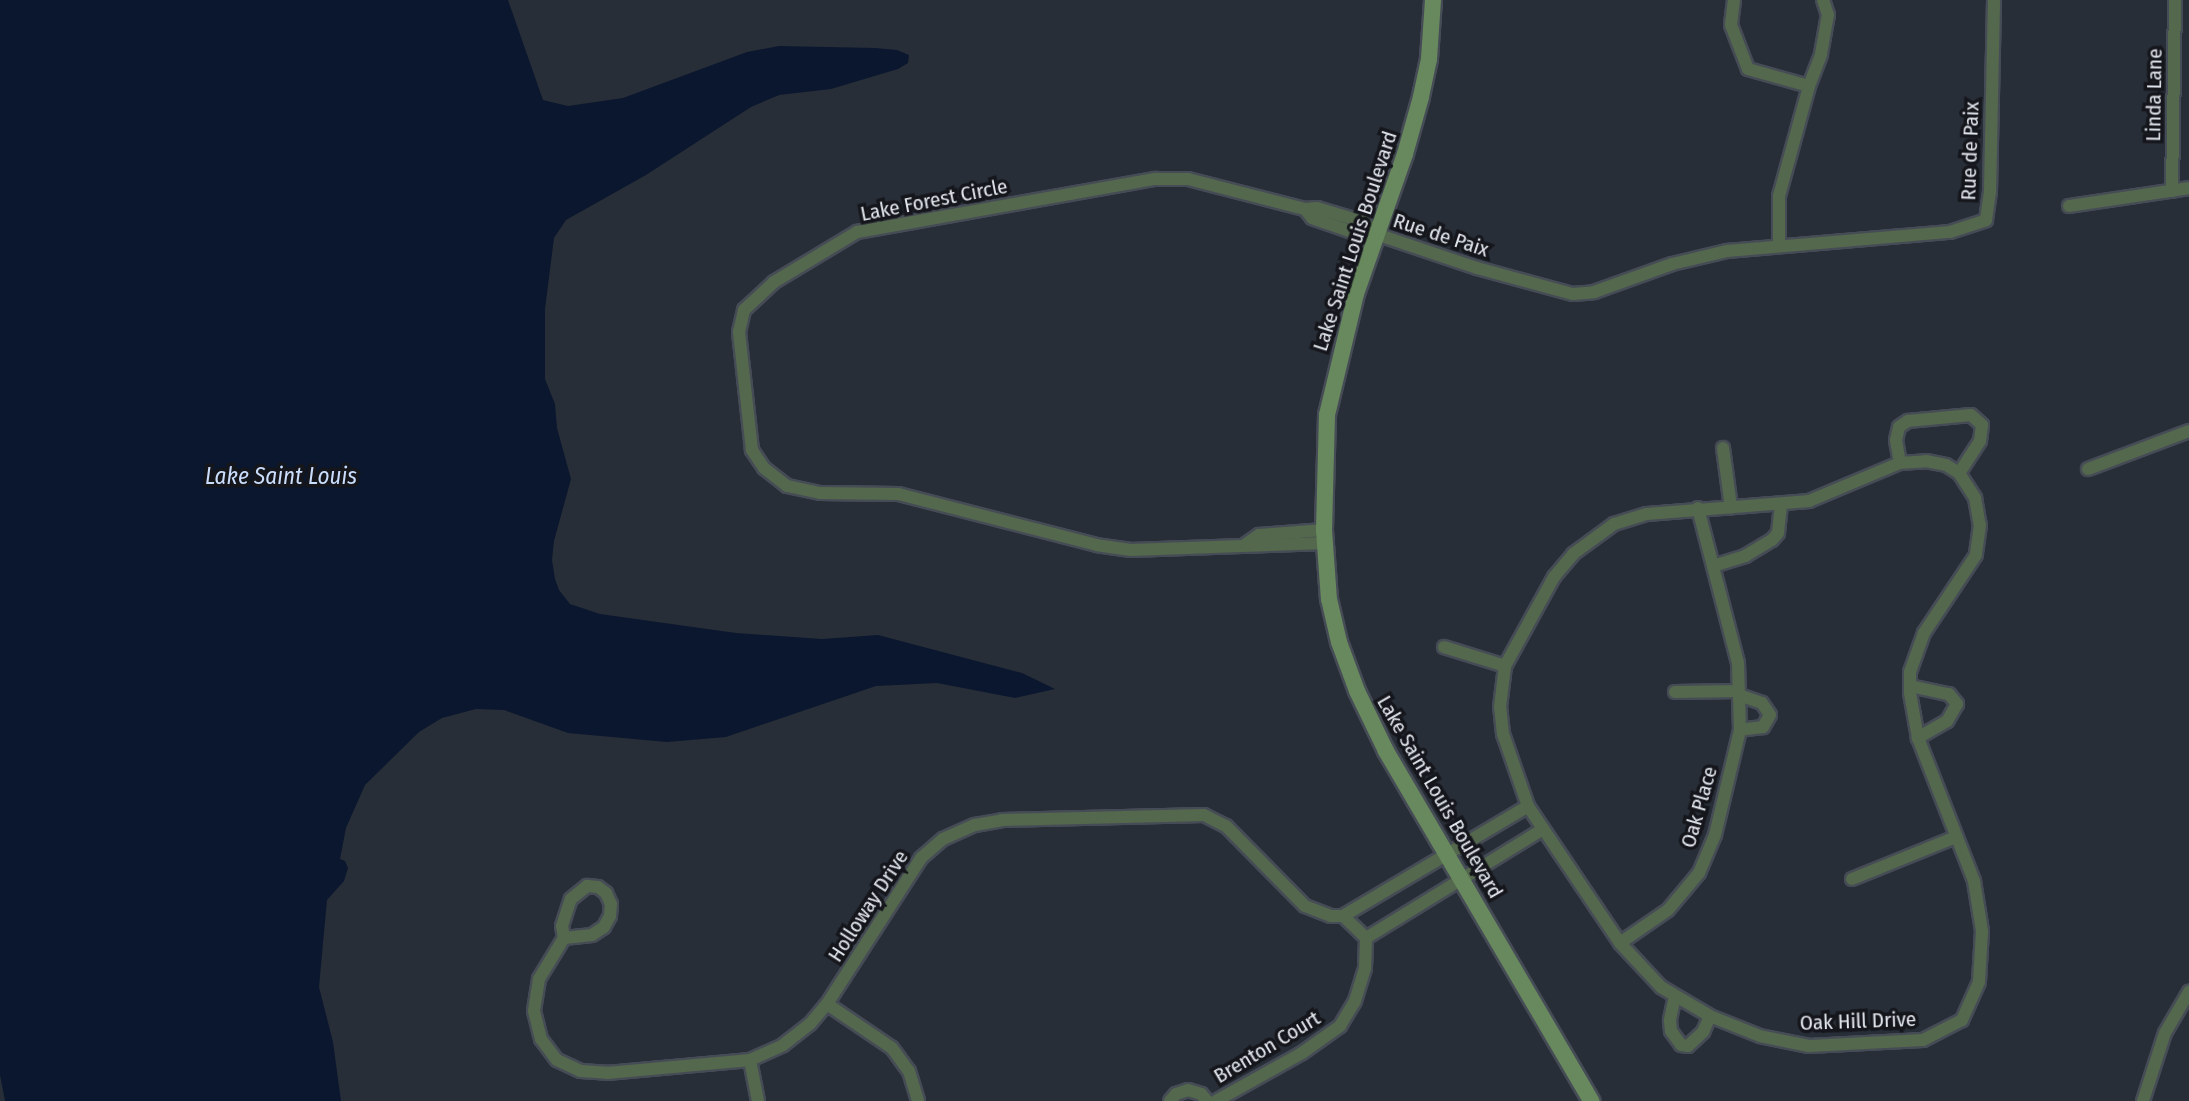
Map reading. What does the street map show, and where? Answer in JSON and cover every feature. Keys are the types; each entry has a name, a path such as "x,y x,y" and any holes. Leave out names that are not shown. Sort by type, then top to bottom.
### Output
{"main road":[{"name":"Lake Saint Louis Boulevard","path":"1433,0 1429,59 1421,97 1405,154 1356,294 1327,415 1324,536 1329,599 1339,642 1357,691 1386,751 1591,1101"}],"street":[{"path":"1734,0 1731,26 1748,69 1809,86"},
{"path":"1779,245 1779,196 1809,86 1821,54 1828,15 1823,0"},
{"name":"Rue de Paix","path":"1376,234 1477,268 1573,294 1594,292 1672,264 1727,251 1950,232 1986,220 1990,192 1994,0"},
{"name":"Linda Lane","path":"2172,191 2175,0"},
{"name":"Lake Forest Circle","path":"1324,536 1259,535 1246,544 1131,550 1097,545 898,494 820,493 787,486 764,468 752,450 739,332 744,310 774,282 858,232 1156,179 1188,179 1305,209 1317,208 1345,215 1364,222 1376,234"},
{"path":"2069,206 2189,188"},
{"path":"1900,463 1896,440 1899,427 1908,421 1971,415 1982,425 1980,441 1959,473"},
{"path":"2088,469 2189,431"},
{"path":"1723,449 1731,507"},
{"name":"Oak Hill Drive","path":"1926,461 1946,466 1959,473 1975,498 1980,525 1976,555 1924,633 1909,672 1918,738 1974,881 1982,931 1979,982 1962,1020 1923,1040 1809,1046 1760,1037 1710,1016 1675,996 1661,987 1620,943 1528,806 1503,734 1500,707 1505,666 1554,577 1583,545 1614,524 1647,514 1731,507 1809,501 1900,463 1926,461"},
{"path":"1713,566 1745,556 1772,540 1778,533 1781,505"},
{"name":"Oak Place","path":"1620,943 1668,910 1699,873 1716,835 1740,730 1738,663 1698,508"},
{"path":"1444,647 1505,666"},
{"path":"1910,686 1949,694 1957,704 1955,713 1939,729 1918,738"},
{"path":"1675,692 1739,693 1762,704 1770,715 1763,727 1740,730"},
{"path":"1528,806 1343,916 1366,937 1543,829"},
{"name":"Holloway Drive","path":"564,938 538,979 534,1011 541,1039 557,1060 581,1071 607,1073 750,1060 783,1045 810,1024 827,1004 921,858 943,839 975,825 1002,820 1204,815 1226,826 1305,906 1331,916 1343,916"},
{"path":"1852,879 1956,837"},
{"path":"598,887 606,893 611,904 610,916 604,927 579,939 564,938 565,914 579,889 598,887"},
{"name":"Brenton Court","path":"1216,1101 1302,1053 1340,1026 1355,1001 1365,968 1366,937"},
{"path":"2143,1101 2165,1033 2189,992"},
{"path":"1675,996 1670,1020 1671,1031 1681,1045 1688,1046 1703,1032 1710,1016"},
{"path":"827,1004 892,1048 909,1070 918,1101"},
{"path":"750,1060 758,1101"},
{"name":"Brenton Court","path":"1170,1101 1176,1094 1188,1090 1201,1094 1207,1101"}],"water":[{"name":"Lake Saint Louis","path":"0,0 508,0 543,100 568,106 623,98 747,52 779,46 875,48 897,50 909,55 908,63 898,69 831,89 779,95 751,107 646,175 566,220 554,238 545,309 545,379 555,404 557,428 571,479 554,541 552,560 555,579 559,590 570,604 600,614 736,633 822,639 878,635 1022,673 1055,689 1015,698 937,683 876,686 726,737 667,742 568,733 504,710 476,709 442,718 419,732 365,785 346,828 340,859 345,861 348,868 344,881 327,900 319,987 333,1042 341,1101 5,1101 0,1075"}]}
